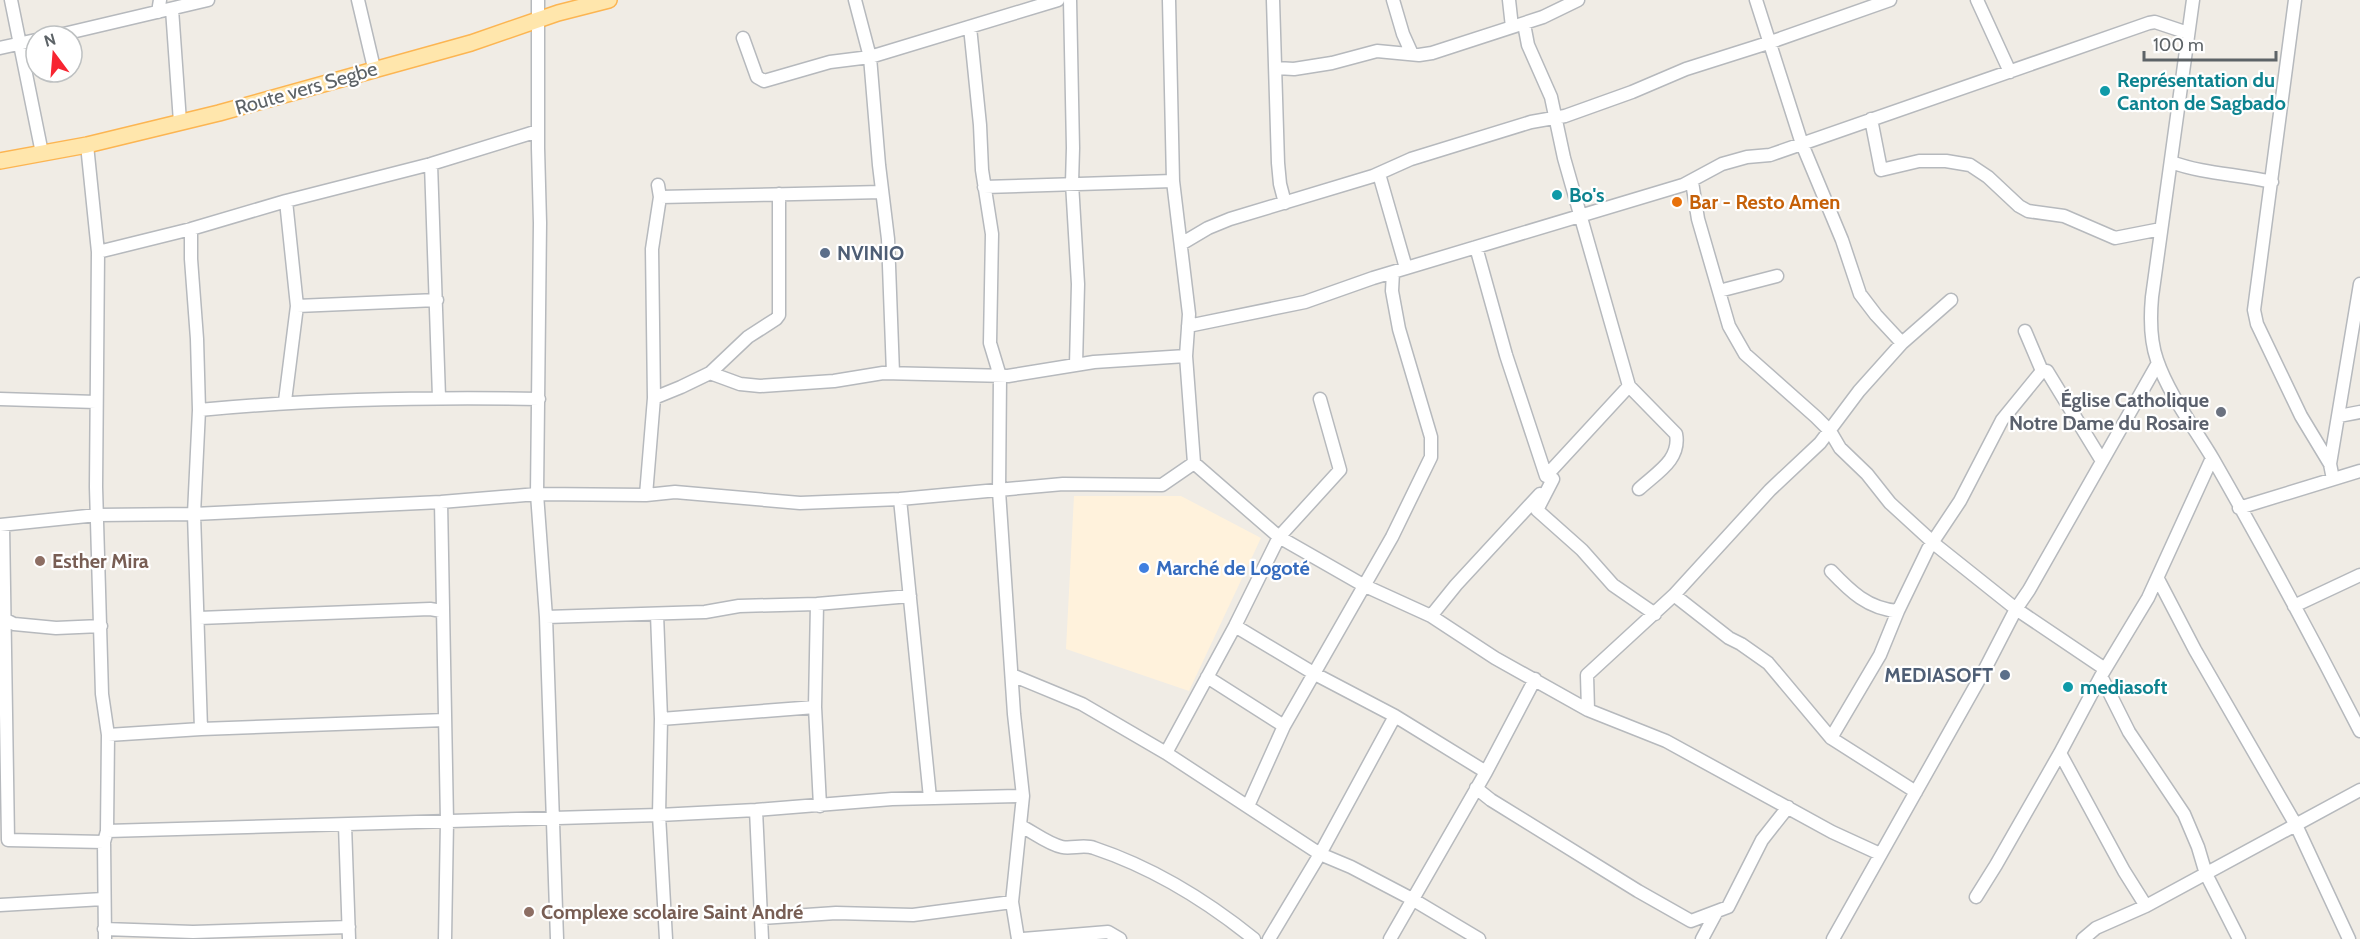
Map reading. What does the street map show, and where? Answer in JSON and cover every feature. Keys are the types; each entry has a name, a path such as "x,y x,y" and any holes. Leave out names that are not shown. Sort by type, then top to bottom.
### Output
{"main road":[{"name":"Route vers Segbe","path":"0,161 87,145 277,97 374,68 471,43 609,0"}],"street":[{"path":"11,0 42,153"},
{"path":"84,28 159,6 172,9 208,0"},
{"path":"358,0 374,68"},
{"path":"538,0 540,223 537,494 546,617 557,939"},
{"path":"855,0 870,57 888,239 893,373"},
{"path":"743,38 757,77 761,81 830,62 870,57 1058,0"},
{"path":"1070,0 1072,183 1078,284 1076,365"},
{"path":"1169,0 1173,181 1188,326 1186,356 1194,463 1279,537 1363,585 1431,616 1495,658 1588,710 1666,741 1750,789 1880,854"},
{"path":"1273,0 1278,163 1285,203"},
{"path":"1394,0 1403,34 1412,54"},
{"path":"1509,0 1518,26 1549,91 1580,216 1629,386 1676,434 1678,442 1670,462 1639,489"},
{"path":"1276,68 1294,69 1332,63 1377,51 1432,53 1518,26 1578,0"},
{"path":"1756,0 1802,144 1842,240 1860,294 1902,343"},
{"path":"1181,244 1194,235 1219,224 1379,174 1411,159 1531,122 1555,118 1632,92 1686,69 1768,43 1858,5 1890,0"},
{"path":"1977,0 2010,72"},
{"path":"2193,0 2151,312 2153,347 2158,363 2294,606 2354,707 2360,731"},
{"path":"2295,0 2254,310 2255,318 2301,416 2330,464 2333,479"},
{"path":"172,9 180,122"},
{"path":"1188,326 1305,302 1393,272 1692,182 1722,164 1747,157 1770,155 2149,23 2155,22 2188,33"},
{"path":"970,27 984,187 992,234 990,343 999,376 999,491 1014,714 1023,796 1012,902 1018,939"},
{"path":"0,48 24,43"},
{"path":"1871,119 1881,170 1919,161 1946,161 1970,165 2028,211 2064,216 2115,238 2161,229"},
{"path":"98,252 431,164 538,131"},
{"path":"87,145 98,252 97,515 102,694 108,735 103,899 105,934 193,936 349,933 345,825"},
{"path":"2171,162 2204,172 2246,176 2272,182"},
{"path":"431,164 440,397"},
{"path":"1379,174 1406,268"},
{"path":"984,187 1173,181"},
{"path":"1692,182 1698,219 1731,332 1745,354 1780,383 1830,431 1840,448 1867,474 1890,502 1932,542 2016,609 2103,673 2129,732 2184,814 2206,874 2239,939"},
{"path":"646,495 654,398 652,249 659,191 727,197 882,192"},
{"path":"654,398 710,373 748,337 779,315 779,194"},
{"path":"285,401 297,306 286,201"},
{"path":"191,229 200,410 194,514 201,729"},
{"path":"1476,247 1506,356 1550,477 1537,510 1582,550 1614,585 1655,614"},
{"path":"1248,806 1284,726 1392,537 1431,457 1432,449 1427,421 1394,307 1393,272"},
{"path":"1719,291 1777,276"},
{"path":"2330,464 2360,290"},
{"path":"297,306 437,300"},
{"path":"1588,710 1587,675 1674,596 1770,490 1797,466 1830,431 1859,391 1902,343 1951,300"},
{"path":"2025,331 2042,370 2047,371 2102,461"},
{"path":"710,373 740,384 760,386 834,381 893,373 1023,375 1076,365 1186,356"},
{"path":"1833,939 1985,669 2016,609 2158,363"},
{"path":"1831,738 1880,655 1898,611 1932,542 1960,501 2002,420 2042,370"},
{"path":"1431,616 1629,386"},
{"path":"200,410 285,401 440,397 539,399"},
{"path":"0,399 96,402"},
{"path":"1166,753 1235,626 1279,537 1340,470 1320,399"},
{"path":"2339,416 2360,412"},
{"path":"1976,897 2158,579 2212,458"},
{"path":"1023,796 892,799 820,806 659,815 447,821 8,840 2,525 97,515 194,514 441,502 537,494 646,495 675,492 800,503 900,499 1063,484 1162,484 1194,463"},
{"path":"2239,508 2360,471"},
{"path":"900,499 930,798"},
{"path":"441,502 447,821 445,939"},
{"path":"1831,571 1849,590 1866,602 1884,610 1898,611"},
{"path":"2294,606 2360,575"},
{"path":"2158,579 2195,650 2296,825 2349,939"},
{"path":"546,617 705,612 740,606 817,604 910,596"},
{"path":"1674,596 1728,638 1741,644 1768,663 1831,738 1916,792"},
{"path":"817,604 815,707 820,806"},
{"path":"199,618 430,609 442,611"},
{"path":"657,614 661,719 659,815 666,939"},
{"path":"2,617 14,624 56,628 101,626"},
{"path":"1235,626 1315,674 1395,716 1486,772"},
{"path":"1012,675 1082,704 1166,753 1320,854 1351,867 1413,899 1479,939"},
{"path":"1207,677 1284,726"},
{"path":"1390,939 1486,772 1535,679"},
{"path":"661,719 815,707"},
{"path":"1269,939 1320,854 1395,716"},
{"path":"108,735 201,729 445,720"},
{"path":"2060,753 2124,871 2146,906"},
{"path":"1476,788 1491,800 1638,891 1691,921 1728,907 1762,840 1788,807"},
{"path":"2083,939 2096,928 2146,906 2360,790"},
{"path":"756,810 762,939"},
{"path":"1021,826 1062,847 1092,847 1140,867 1181,889 1234,923 1254,939"},
{"path":"0,904 103,899"},
{"path":"761,918 837,913 913,915 1012,902"},
{"path":"1702,939 1716,913"},
{"path":"1023,939 1108,932 1120,939"}],"shaded area":[{"name":"Marché de Logoté","path":"1074,496 1181,496 1261,538 1189,691 1066,649"}],"place":[{"name":"Représentation du Canton de Sagbado","path":"2105,91"},
{"name":"Bo's","path":"1557,195"},
{"name":"Bar - Resto Amen","path":"1677,202"},
{"name":"NVINIO","path":"825,253"},
{"name":"Église Catholique Notre Dame du Rosaire","path":"2221,412"},
{"name":"Esther Mira","path":"40,561"},
{"name":"Marché de Logoté","path":"1144,568"},
{"name":"MEDIASOFT","path":"2005,675"},
{"name":"mediasoft","path":"2068,687"},
{"name":"Complexe scolaire Saint André","path":"529,912"}]}
